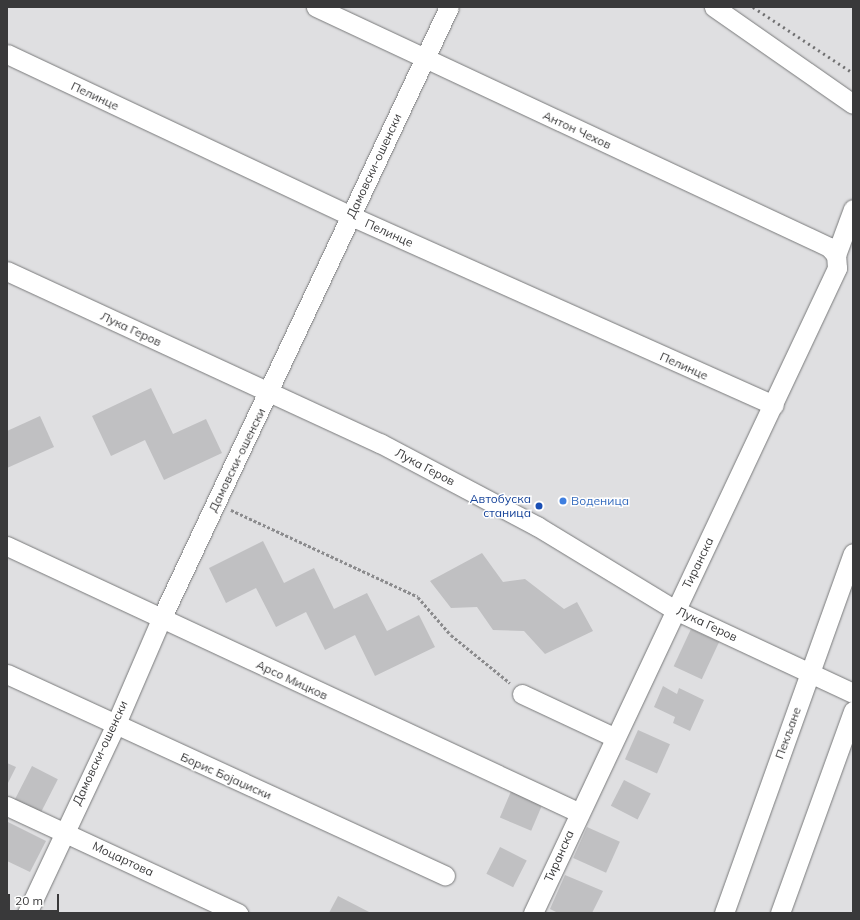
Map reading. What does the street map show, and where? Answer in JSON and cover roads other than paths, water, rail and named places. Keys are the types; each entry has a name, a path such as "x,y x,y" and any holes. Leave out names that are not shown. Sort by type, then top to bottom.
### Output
{"street":[{"name":"Антон Чехов","path":"316,7 828,247 836,255"},
{"name":"Дамовски-ошенски","path":"27,913 63,832 115,726 161,619 269,393 449,7"},
{"path":"714,7 853,104"},
{"name":"Пелинце","path":"7,54 351,216 774,405"},
{"name":"Тиранска","path":"533,913 578,812 774,405 837,268 836,255 853,209"},
{"name":"Лука Геров","path":"7,271 380,443 488,499 675,610 853,693"},
{"name":"Арсо Мицков","path":"7,546 578,812"},
{"name":"Пекљане","path":"724,913 853,553"},
{"name":"Борис Бојаџиски","path":"7,674 115,726 445,875"},
{"path":"522,694 614,736"},
{"path":"780,913 853,711"},
{"name":"Моцартова","path":"7,806 238,913"}],"railway":[{"path":"753,7 853,73"}],"place":[{"name":"Воденица","path":"563,501"},
{"name":"Автобуска станица","path":"539,506"}]}
